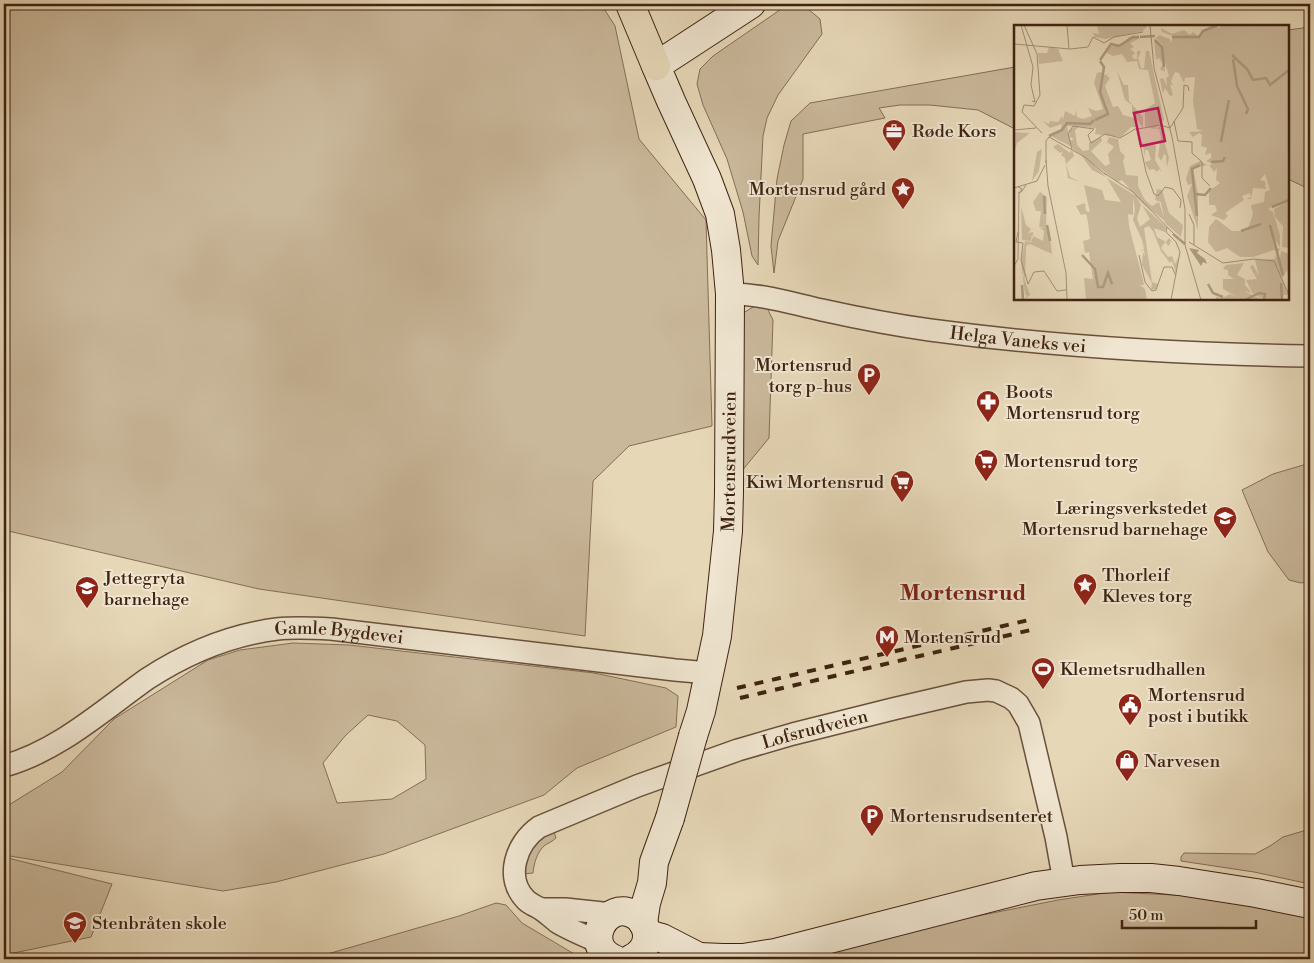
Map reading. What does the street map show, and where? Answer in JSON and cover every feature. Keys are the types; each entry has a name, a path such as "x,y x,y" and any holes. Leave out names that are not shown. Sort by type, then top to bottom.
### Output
{"highway":[{"path":"630,4 656,66"}],"street":[{"path":"656,66 751,4"},
{"name":"Mortensrudveien","path":"654,862 640,877 615,913 606,918 602,923 598,936 626,949 646,903 652,884 654,862 670,818 701,711 717,636 728,531 730,294 726,250 720,214 707,179 670,101 656,66"},
{"name":"Helga Vaneks vei","path":"730,294 763,296 876,321 981,336 1076,346 1167,352 1310,356"},
{"name":"Gamle Bygdevei","path":"4,766 56,744 147,679 184,657 224,641 277,630 296,628 331,630 709,673"},
{"name":"Lofsrudveien","path":"1064,882 1056,837 1028,723 1018,704 1011,698 996,691 988,690 966,692 766,741 658,778 539,827 532,832 518,852 514,869 517,885 525,899 559,923 626,949 662,938 691,958 743,958 775,953 1036,886 1099,878 1151,878 1179,881 1256,892 1310,904"},
{"path":"541,909 624,912 635,915 626,949"}],"shaded area":[{"path":"4,4 601,4 615,26 639,139 706,220 712,426 629,446 593,481 585,636 259,589 4,530"},
{"path":"787,5 808,9 820,19 822,34 778,95 767,118 763,136 758,265 752,256 743,212 727,159 703,105 697,84 700,69 713,56"},
{"path":"1310,27 1310,189 1289,179 1289,30"},
{"path":"1014,67 1014,128 978,110 930,105 900,105 879,108 885,118 803,134 803,179 778,241 774,273 771,246 777,179 784,145 791,121 810,103"},
{"path":"755,306 767,308 773,320 769,438 736,478 743,313"},
{"path":"1310,463 1310,581 1301,583 1289,580 1268,552 1242,490 1273,474"},
{"path":"293,643 349,645 594,673 666,688 678,696 676,727 577,768 544,795 384,854 276,882 223,891 4,855 4,808 62,772 114,719 208,660 240,650","holes":["368,715 397,721 425,745 426,779 392,799 337,803 323,763 345,736"]},
{"path":"1310,829 1310,884 1254,872 1181,861 1184,853 1255,854 1283,837"},
{"path":"554,832 556,838 545,845 538,854 533,873 523,874 526,860 532,848 541,839"},
{"path":"4,857 112,884 91,937 4,955"},
{"path":"1111,892 1197,896 1257,904 1310,918 1310,959 1247,959 1175,954 1120,959 805,959 917,928 1058,900"},
{"path":"496,903 506,905 522,923 576,955 578,959 310,959 459,916"}],"railway":[{"path":"737,688 1033,619"},
{"path":"740,698 1035,629"}],"place":[{"name":"Røde Kors","path":"894,152"},
{"name":"Mortensrud gård","path":"903,210"},
{"name":"Mortensrud torg p-hus","path":"869,396"},
{"name":"Boots Mortensrud torg","path":"988,423"},
{"name":"Mortensrud torg","path":"986,482"},
{"name":"Kiwi Mortensrud","path":"902,503"},
{"name":"Læringsverkstedet Mortensrud barnehage","path":"1225,539"},
{"name":"Thorleif Kleves torg","path":"1085,606"},
{"name":"Jettegryta barnehage","path":"87,609"},
{"name":"Mortensrud","path":"887,658"},
{"name":"Klemetsrudhallen","path":"1043,690"},
{"name":"Mortensrud post i butikk","path":"1130,726"},
{"name":"Narvesen","path":"1127,782"},
{"name":"Mortensrudsenteret","path":"872,837"},
{"name":"Stenbråten skole","path":"75,944"}],"district":[{"name":"Mortensrud","path":"963,592"}]}
